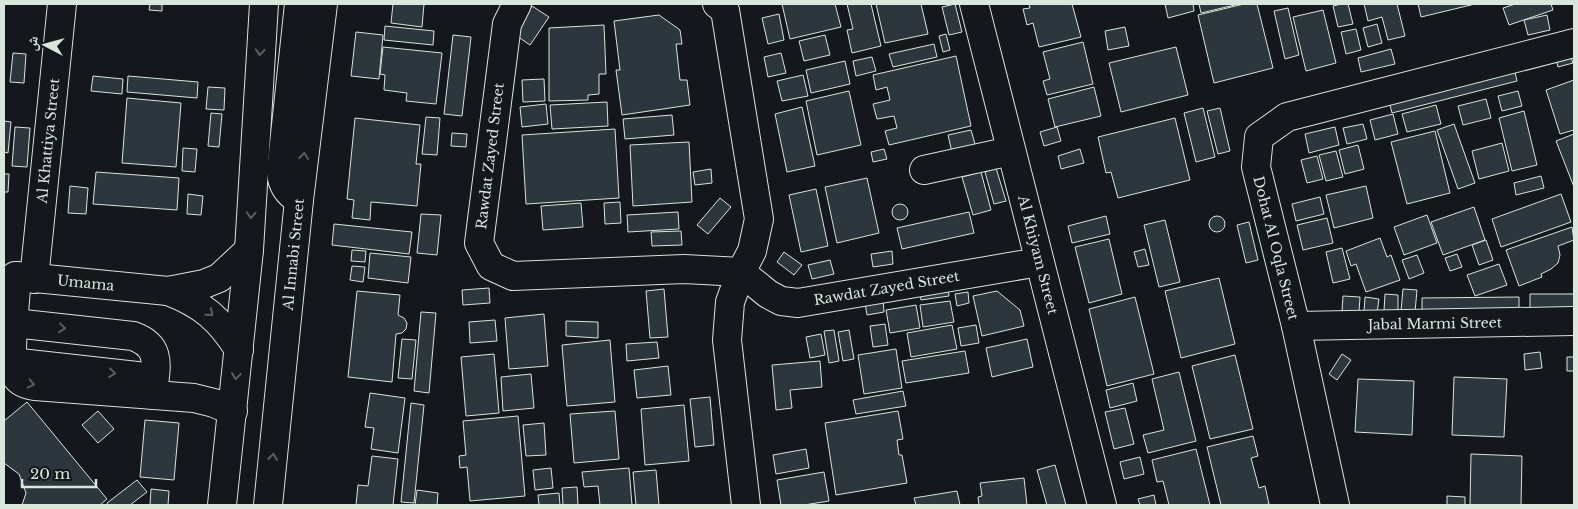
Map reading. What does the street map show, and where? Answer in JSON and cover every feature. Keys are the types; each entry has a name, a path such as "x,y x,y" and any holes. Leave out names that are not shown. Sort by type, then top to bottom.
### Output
{"street":[{"name":"Al Khattiya Street","path":"13,343 18,277 62,4"},
{"path":"222,505 249,250 264,4"},
{"path":"299,4 281,172 285,188 291,196 299,200"},
{"name":"Al Innabi Street","path":"269,504 299,200 323,4"},
{"name":"Rawdat Zayed Street","path":"517,4 506,24 479,243 491,266 513,276 684,269 741,272 768,294 781,301 798,303 1039,262"},
{"path":"717,4 724,10 760,219 752,251 741,272 730,302 727,340 746,505"},
{"name":"Al Khiyam Street","path":"974,4 1102,505"},
{"name":"Dohat Al Oqla Street","path":"1336,505 1296,326 1256,167 1259,137 1287,117 1574,44"},
{"path":"924,170 1011,152"},
{"name":"Umama","path":"18,277 168,291 204,284 219,278 249,250"},
{"name":"Umama","path":"168,291 202,307 217,319 239,350"},
{"name":"Jabal Marmi Street","path":"1296,326 1574,321"},
{"path":"154,377 154,350 149,344 133,336 13,343 15,376 20,382 27,385 154,377 233,411"}],"building":[{"path":"150,4 162,4 162,11 149,10"},
{"path":"393,4 424,4 422,27 391,23"},
{"path":"782,4 835,4 841,27 790,39"},
{"path":"847,4 871,4 881,46 852,53 847,30 853,29"},
{"path":"876,4 921,4 928,34 885,43"},
{"path":"955,4 962,32 949,35 942,7"},
{"path":"1029,4 1072,4 1081,37 1039,47 1033,23 1027,25 1023,9 1030,8"},
{"path":"1165,4 1193,4 1194,11 1168,18"},
{"path":"1199,4 1239,4 1201,13"},
{"path":"1244,4 1257,4 1273,68 1214,83 1198,15"},
{"path":"1348,4 1353,24 1338,27 1333,6"},
{"path":"1364,4 1397,4 1405,36 1388,40 1382,17 1368,21"},
{"path":"1418,4 1475,4 1421,17"},
{"path":"1515,4 1551,4 1553,10 1509,25 1503,8"},
{"path":"532,6 549,17 530,45 514,34"},
{"path":"1288,8 1299,55 1285,59 1274,11"},
{"path":"1323,10 1336,63 1306,71 1293,17"},
{"path":"779,14 784,40 768,44 762,18"},
{"path":"659,15 680,30 682,44 676,44 680,80 687,80 690,105 622,115 616,70 620,70 614,21"},
{"path":"1547,15 1550,30 1528,35 1524,20"},
{"path":"1377,24 1382,43 1368,47 1363,28"},
{"path":"604,25 606,74 599,74 599,94 588,95 588,100 549,101 549,28"},
{"path":"385,26 434,31 433,45 384,40"},
{"path":"1125,27 1129,46 1108,50 1105,31"},
{"path":"1356,29 1361,50 1346,54 1341,32"},
{"path":"356,32 383,35 379,79 351,76"},
{"path":"946,34 950,50 943,52 939,36"},
{"path":"453,35 471,37 462,116 444,114"},
{"path":"825,35 830,55 804,61 799,41"},
{"path":"1083,42 1093,84 1047,95 1043,81 1050,79 1043,52"},
{"path":"934,44 937,57 893,67 889,54"},
{"path":"383,47 442,53 436,104 406,101 407,93 384,90 385,75 380,74"},
{"path":"1176,47 1188,95 1121,112 1109,63"},
{"path":"1391,49 1395,64 1361,72 1358,58"},
{"path":"13,53 26,54 24,83 10,82"},
{"path":"781,53 786,73 768,77 764,57"},
{"path":"1570,55 1573,63 1558,67 1556,59"},
{"path":"956,56 971,126 889,145 885,131 897,128 894,116 877,119 873,104 890,100 887,87 876,90 873,75"},
{"path":"872,57 876,71 856,76 853,61"},
{"path":"845,61 850,84 811,93 806,70"},
{"path":"1514,68 1517,81 1392,113 1389,101"},
{"path":"803,75 808,96 782,101 777,81"},
{"path":"93,76 123,79 122,94 91,91"},
{"path":"128,76 198,82 197,98 127,92"},
{"path":"544,79 545,101 523,102 522,80"},
{"path":"1574,80 1574,130 1560,134 1546,90"},
{"path":"208,87 225,88 224,110 206,109"},
{"path":"1094,87 1101,116 1055,127 1048,99"},
{"path":"849,91 861,145 817,155 806,101"},
{"path":"1518,91 1522,106 1502,111 1498,96"},
{"path":"127,98 181,103 176,167 122,163"},
{"path":"1486,99 1491,118 1463,125 1458,106"},
{"path":"607,102 608,126 552,129 550,105"},
{"path":"546,104 548,124 522,127 520,107"},
{"path":"1436,105 1441,124 1407,132 1402,114"},
{"path":"802,107 815,166 787,172 775,114"},
{"path":"1203,108 1215,157 1196,162 1184,113"},
{"path":"1220,108 1230,151 1218,154 1207,111"},
{"path":"1524,111 1537,165 1512,171 1499,118"},
{"path":"211,113 222,114 219,147 208,146"},
{"path":"1393,114 1398,134 1375,140 1370,120"},
{"path":"672,115 674,135 625,139 623,119"},
{"path":"426,117 440,118 437,155 422,154"},
{"path":"355,118 420,125 416,164 421,164 417,206 371,202 370,220 352,218 354,200 347,199"},
{"path":"1175,118 1190,180 1118,198 1111,172 1106,173 1098,137"},
{"path":"4,121 11,122 8,153 4,152"},
{"path":"1363,124 1367,139 1347,144 1343,128"},
{"path":"1454,124 1475,183 1458,189 1437,130"},
{"path":"15,127 30,128 27,167 12,166"},
{"path":"1057,127 1061,141 1044,146 1040,132"},
{"path":"1335,127 1339,145 1309,153 1305,134"},
{"path":"615,129 619,198 526,204 522,135"},
{"path":"971,130 977,151 953,157 948,135"},
{"path":"1435,131 1450,193 1407,204 1391,142"},
{"path":"452,133 467,134 466,147 451,146"},
{"path":"1574,134 1574,187 1556,141"},
{"path":"689,142 692,202 633,206 630,145"},
{"path":"1502,143 1509,171 1479,179 1472,151"},
{"path":"1358,145 1364,169 1345,174 1339,150"},
{"path":"183,148 197,149 195,172 182,171"},
{"path":"884,149 887,159 873,162 871,152"},
{"path":"1080,149 1084,163 1061,169 1058,156"},
{"path":"1336,151 1343,177 1326,181 1319,155"},
{"path":"1317,156 1323,179 1307,183 1301,160"},
{"path":"996,168 1006,201 994,204 985,172"},
{"path":"711,169 712,183 695,185 693,172"},
{"path":"96,172 179,178 177,210 93,204"},
{"path":"981,172 991,210 973,215 962,177"},
{"path":"4,174 9,174 8,192 4,192"},
{"path":"1541,176 1544,188 1516,195 1514,183"},
{"path":"867,178 879,233 837,243 825,187"},
{"path":"70,186 88,188 86,214 68,213"},
{"path":"1366,186 1373,218 1334,228 1326,195"},
{"path":"816,189 828,246 801,252 789,195"},
{"path":"188,194 203,196 201,215 187,214"},
{"path":"1561,194 1571,222 1501,247 1492,219"},
{"path":"1320,197 1324,214 1296,221 1292,204"},
{"path":"720,198 731,207 708,234 697,225"},
{"path":"620,202 621,223 605,224 604,203"},
{"path":"581,203 583,227 543,230 541,206"},
{"path":"897,204 903,204 908,209 906,218 897,220 892,215 892,209"},
{"path":"1474,207 1485,240 1443,255 1431,222"},
{"path":"678,212 679,229 628,232 627,215"},
{"path":"969,212 974,233 902,249 897,228"},
{"path":"421,214 441,215 437,255 417,253"},
{"path":"1427,215 1437,243 1404,255 1394,227"},
{"path":"1106,216 1110,234 1072,243 1068,226"},
{"path":"1217,216 1225,224 1217,232 1209,224"},
{"path":"1327,218 1333,243 1303,250 1297,225"},
{"path":"1165,220 1180,282 1159,287 1144,225"},
{"path":"1249,222 1258,260 1246,263 1237,225"},
{"path":"334,224 412,232 409,254 332,245"},
{"path":"1572,227 1574,240 1558,246 1560,255 1558,263 1541,274 1542,277 1519,286 1506,250"},
{"path":"681,231 682,245 652,246 651,232"},
{"path":"1380,238 1387,257 1391,255 1400,280 1366,292 1356,264 1351,266 1346,251"},
{"path":"1109,239 1122,294 1089,303 1075,247"},
{"path":"1486,240 1493,260 1479,265 1472,245"},
{"path":"1342,248 1350,279 1333,283 1326,252"},
{"path":"1145,249 1149,265 1138,267 1134,252"},
{"path":"352,250 366,251 365,262 351,261"},
{"path":"892,251 893,264 873,267 871,254"},
{"path":"784,252 802,265 794,275 777,262"},
{"path":"370,253 411,257 408,283 368,278"},
{"path":"1457,254 1462,267 1450,271 1445,258"},
{"path":"1417,255 1424,273 1409,279 1402,260"},
{"path":"830,260 834,274 812,279 808,265"},
{"path":"1499,264 1507,285 1475,296 1467,275"},
{"path":"352,266 365,267 363,282 350,280"},
{"path":"1219,278 1235,344 1181,358 1165,291"},
{"path":"947,282 949,296 921,300 919,286"},
{"path":"489,288 490,303 463,305 462,290"},
{"path":"664,289 668,337 650,338 646,291"},
{"path":"1403,289 1417,290 1415,312 1401,311"},
{"path":"357,291 400,295 398,315 404,318 407,323 406,329 402,333 396,334 392,382 348,377"},
{"path":"997,291 1020,310 1024,326 982,336 973,296"},
{"path":"968,292 969,303 957,306 955,294"},
{"path":"1385,294 1398,295 1398,312 1384,311"},
{"path":"1530,294 1574,294 1574,309 1530,309"},
{"path":"1343,296 1360,297 1359,312 1342,311"},
{"path":"1135,297 1154,374 1107,386 1089,309"},
{"path":"1365,297 1379,299 1377,313 1364,312"},
{"path":"1519,297 1519,311 1422,312 1422,298"},
{"path":"883,300 884,312 867,315 865,303"},
{"path":"950,301 954,322 923,327 920,305"},
{"path":"916,305 920,328 890,333 886,310"},
{"path":"421,312 436,313 429,393 414,391"},
{"path":"544,314 548,366 509,369 505,318"},
{"path":"495,320 497,341 470,343 469,322"},
{"path":"566,321 598,322 598,338 566,336"},
{"path":"885,324 888,345 873,347 870,326"},
{"path":"952,325 957,349 911,357 907,333"},
{"path":"976,325 979,343 961,346 958,328"},
{"path":"834,330 839,361 829,363 824,331"},
{"path":"849,330 854,359 843,361 838,332"},
{"path":"821,334 825,355 810,358 806,337"},
{"path":"402,339 416,340 412,379 398,378"},
{"path":"1027,339 1033,367 992,377 986,348"},
{"path":"610,340 615,402 567,406 562,345"},
{"path":"657,342 659,358 627,361 626,344"},
{"path":"896,349 902,388 864,394 858,355"},
{"path":"965,351 969,373 906,383 902,361"},
{"path":"1540,352 1542,368 1525,370 1524,354"},
{"path":"494,354 499,413 466,416 461,357"},
{"path":"1342,354 1351,360 1337,380 1329,374"},
{"path":"1235,355 1253,429 1210,439 1192,366"},
{"path":"1567,357 1574,357 1574,371 1567,371"},
{"path":"820,361 822,387 790,390 792,408 776,410 772,365"},
{"path":"668,366 671,395 637,398 634,370"},
{"path":"1179,372 1196,441 1148,453 1143,435 1164,430 1152,379"},
{"path":"531,374 534,408 503,411 501,377"},
{"path":"1454,377 1507,379 1504,437 1452,435"},
{"path":"1358,379 1414,381 1412,435 1355,432"},
{"path":"1133,383 1137,401 1110,408 1106,390"},
{"path":"903,391 906,406 856,414 853,400"},
{"path":"370,393 405,398 398,453 371,449 374,428 365,427"},
{"path":"710,397 714,445 695,447 690,399"},
{"path":"27,402 107,499 100,505 22,505 26,493 19,474 4,463 4,421"},
{"path":"411,403 424,405 414,503 401,502"},
{"path":"684,405 689,461 645,465 641,409"},
{"path":"1125,408 1134,444 1114,449 1105,412"},
{"path":"98,411 114,429 98,443 82,425"},
{"path":"615,411 619,459 574,463 570,414"},
{"path":"898,411 903,439 897,440 907,483 836,495 825,423"},
{"path":"518,416 525,496 470,501 467,467 460,468 459,456 466,455 463,421"},
{"path":"145,420 179,423 174,480 140,477"},
{"path":"544,423 546,455 526,456 523,425"},
{"path":"1253,436 1258,456 1251,458 1259,488 1265,486 1269,504 1221,505 1207,447"},
{"path":"806,449 809,468 776,474 773,455"},
{"path":"1196,449 1210,505 1169,505 1163,481 1157,482 1152,460"},
{"path":"1471,454 1522,456 1521,505 1470,505"},
{"path":"372,456 398,459 393,505 356,505 358,485 368,486"},
{"path":"1140,457 1144,474 1124,479 1120,462"},
{"path":"1055,465 1066,505 1047,505 1037,470"},
{"path":"551,468 553,488 535,490 533,470"},
{"path":"629,468 632,505 600,505 598,486 584,487 582,472"},
{"path":"656,470 659,505 636,505 633,472"},
{"path":"824,472 829,501 804,505 781,505 777,480"},
{"path":"1024,478 1027,505 979,505 978,497 982,496 980,483"},
{"path":"137,480 147,492 130,505 108,505 107,503"},
{"path":"577,487 578,505 563,505 562,488"},
{"path":"151,489 169,491 168,505 150,505"},
{"path":"417,490 438,493 437,505 415,505"},
{"path":"957,491 960,505 916,505 914,498"},
{"path":"559,493 560,505 539,505 538,495"},
{"path":"1154,495 1156,505 1140,505 1138,499"},
{"path":"1447,496 1465,497 1465,505 1447,505"}]}
